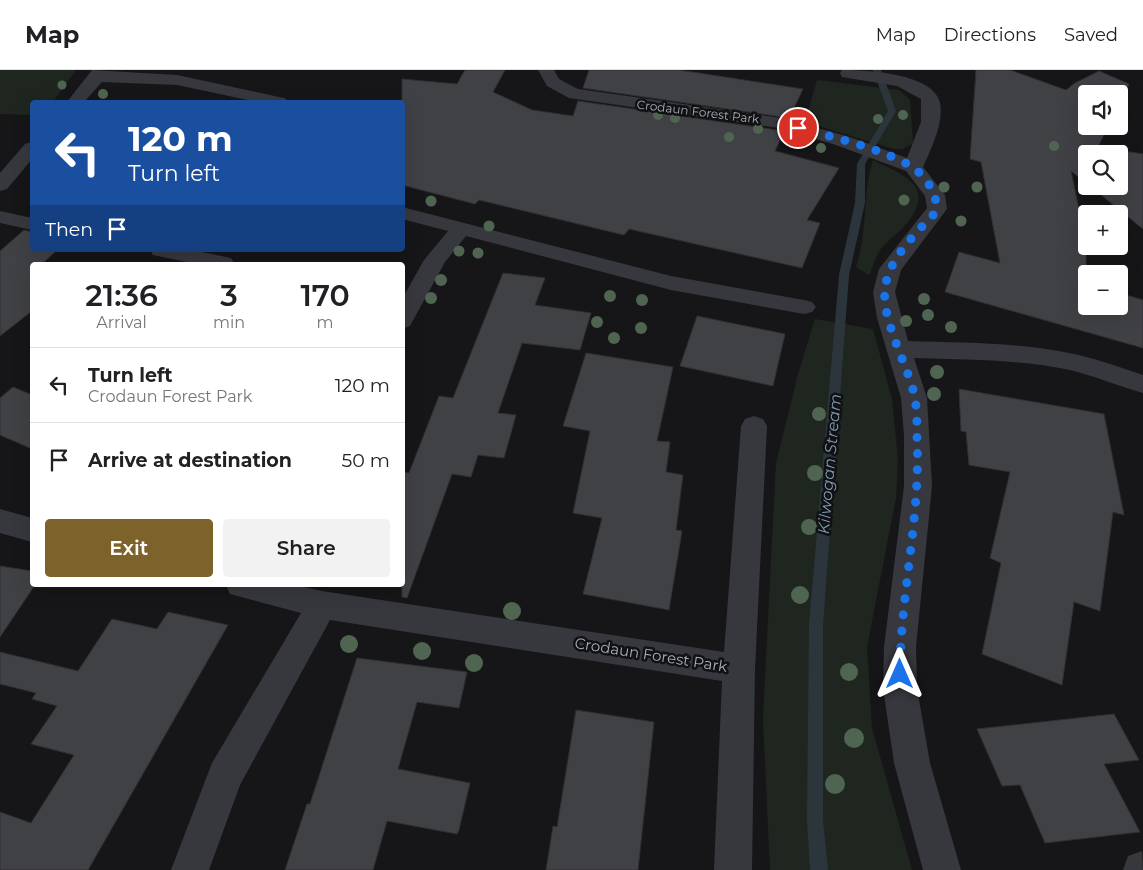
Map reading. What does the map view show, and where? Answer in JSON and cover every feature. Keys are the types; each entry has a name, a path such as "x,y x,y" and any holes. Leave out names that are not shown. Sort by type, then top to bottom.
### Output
{"street":[{"name":"Crodaun Forest Park","path":"546,70 551,80 558,86 575,94 764,120 843,141 880,153 913,167 935,195 937,209 890,269 886,280 885,304 914,398 918,486 900,647 900,688 912,763 942,870"},
{"path":"77,100 98,73 177,80 270,100"},
{"path":"848,73 871,75 893,80 916,88 929,97 931,103 927,132 913,167"},
{"path":"0,185 30,150"},
{"path":"405,214 671,283 804,307"},
{"path":"0,217 30,224"},
{"path":"405,315 435,260 460,228"},
{"path":"170,252 218,262"},
{"path":"899,349 1013,354 1052,359 1092,367 1143,384"},
{"name":"Crodaun Forest Park","path":"249,587 322,605 739,669 754,426"},
{"path":"0,521 30,529"},
{"path":"190,870 225,776 322,605"},
{"path":"733,870 739,669"}],"shaded area":[{"path":"0,70 76,70 54,100 30,100 30,115 0,114"},
{"path":"817,80 899,90 910,100 913,143 903,149 894,149 805,122"},
{"path":"873,160 895,171 912,183 917,191 919,200 907,223 880,250 869,275 856,267 860,254 867,187"},
{"path":"815,319 873,329 892,399 898,459 896,498 867,647 872,728 912,870 770,870 763,718 776,463 798,374"}],"building":[{"path":"465,70 505,70 493,92 532,110 573,116 578,101 784,131 775,151 839,168 807,220 820,223 802,268 629,229 624,235 479,200 475,204 405,186 405,100 402,100 402,79 457,84"},
{"path":"589,70 679,70 803,89 789,118 583,88"},
{"path":"976,70 1010,70 1066,90 1075,83 1099,71 1129,84 1128,86 1078,85 1078,135 1104,135 1099,145 1078,145 1078,177 1071,171 1078,205 1078,255 1086,255 1086,265 1078,265 1078,315 1128,315 1128,296 1143,300 1143,348 945,292 959,252 1000,263 981,162 970,159"},
{"path":"1128,152 1143,154 1143,229 1128,217 1128,205 1113,205 1101,195 1128,195"},
{"path":"24,230 30,232 30,252 55,252 44,262 30,262 30,313 0,336 0,251"},
{"path":"503,273 545,278 535,305 591,313 580,350 522,343 498,413 516,415 504,458 478,455 471,477 452,474 407,598 402,597 402,587 405,587 405,472 409,473 439,396 453,398"},
{"path":"697,316 785,334 773,386 680,366"},
{"path":"586,353 673,367 657,441 670,442 666,472 683,475 676,530 682,531 669,610 583,594 602,518 573,513 590,431 563,426"},
{"path":"13,387 30,394 30,448 0,435 0,398"},
{"path":"959,389 1104,414 1124,515 1113,512 1100,611 1074,602 1062,685 982,654 1001,563 990,558 1010,472 969,465 966,432 961,431"},
{"path":"0,566 30,571 30,587 34,587 0,637"},
{"path":"168,612 228,625 88,870 0,870 0,812 31,823 74,755 31,744 57,706 32,699 36,693 0,684 0,652 78,671 112,619 157,629"},
{"path":"357,658 467,672 459,708 417,702 398,769 470,783 459,830 457,834 387,821 373,870 285,870 307,804 310,804"},
{"path":"576,710 654,722 638,870 546,870 553,826 557,827"},
{"path":"1114,714 1139,760 1104,764 1140,832 1045,843 1020,785 1002,786 977,729"}],"waterway":[{"name":"Kilwogan Stream","path":"819,870 815,820 816,625 844,275 860,203 861,164 892,111 877,70"}],"route":[{"path":"798,128 880,153 913,167 935,195 937,204 934,214 920,229 890,269 884,292 885,304 914,398 917,436 918,486 900,647 900,674"}]}
